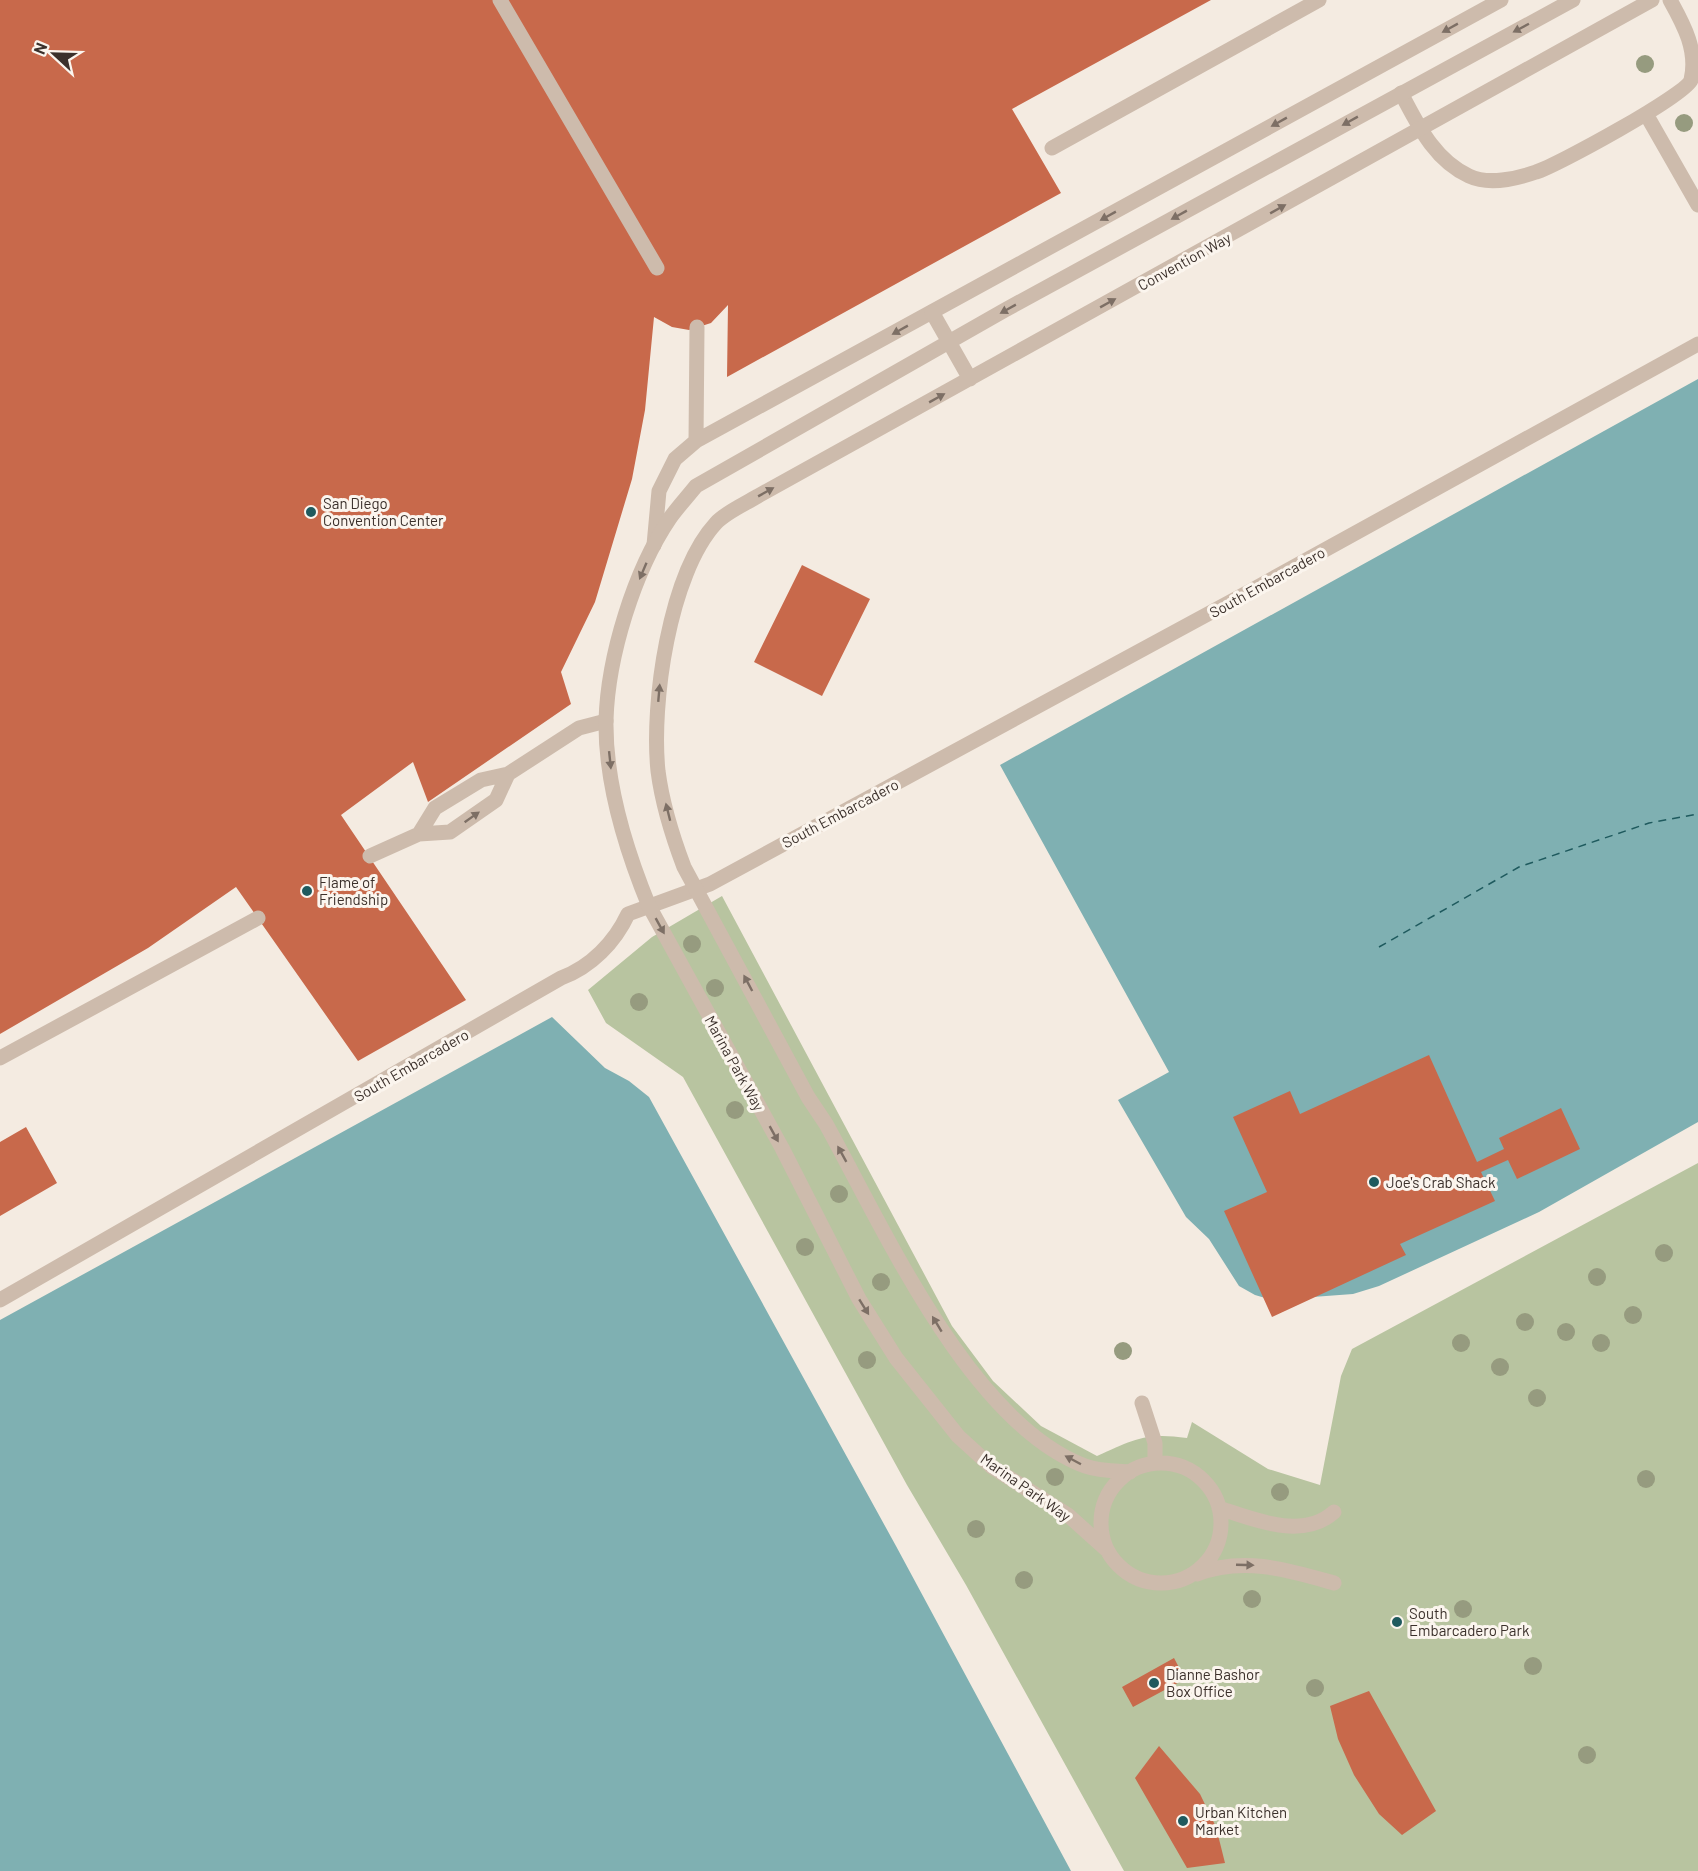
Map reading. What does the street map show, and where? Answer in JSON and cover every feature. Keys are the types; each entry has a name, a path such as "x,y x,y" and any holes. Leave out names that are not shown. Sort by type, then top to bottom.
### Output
{"street":[{"path":"500,0 657,268"},
{"path":"1052,148 1319,0"},
{"path":"654,545 659,491 675,459 696,441 1501,0"},
{"path":"949,342 1573,0"},
{"name":"Convention Way","path":"698,888 678,851 658,772 656,721 659,684 678,596 695,556 716,522 758,496 1652,0"},
{"path":"1401,93 1421,130 1440,156 1470,176 1496,181 1537,172 1646,114 1690,84 1695,65 1693,47 1670,0"},
{"path":"1646,114 1698,205"},
{"path":"932,312 970,379"},
{"path":"696,441 697,327"},
{"name":"Marina Park Way","path":"949,342 696,486 670,517 654,545 629,607 613,661 606,721 621,823 649,906 782,1148 859,1299 896,1358 958,1436 993,1467 1068,1515 1108,1551"},
{"name":"South Embarcadero","path":"0,1300 561,978 573,974 618,934 628,914 698,888 1254,589 1698,344"},
{"path":"419,834 435,808 481,780 508,774 579,728 606,721"},
{"path":"370,856 419,834 450,832 496,800 508,774"},
{"path":"698,888 808,1097 826,1124 941,1330 976,1376 1008,1412 1041,1443 1085,1466 1130,1472"},
{"path":"0,1058 258,918"},
{"path":"1142,1403 1155,1443 1155,1463"},
{"path":"1189,1577 1205,1565 1216,1548 1221,1528 1219,1508 1213,1492 1202,1479 1188,1469 1172,1464 1155,1463 1130,1472 1116,1484 1106,1499 1101,1516 1102,1534 1108,1551 1119,1566 1134,1578 1152,1583 1171,1583 1189,1577 1218,1566 1241,1564 1278,1568 1334,1583"},
{"path":"1219,1508 1274,1524 1307,1526 1322,1523 1334,1512"}],"green space":[{"path":"722,896 952,1326 993,1381 1041,1426 1097,1456 1141,1438 1173,1436 1187,1438 1192,1422 1268,1469 1320,1485 1341,1376 1352,1349 1698,1163 1698,1871 1124,1871 966,1585 907,1485 683,1077 606,1023 588,990 652,937"}],"water":[{"path":"1698,379 1698,1122 1539,1212 1379,1286 1353,1294 1272,1300 1255,1295 1239,1286 1209,1239 1186,1217 1118,1100 1169,1072 1000,765"},
{"path":"552,1017 605,1068 629,1081 649,1097 896,1546 1071,1871 0,1871 0,1320"}],"building":[{"name":"San Diego Convention Center","path":"0,0 1211,0 1012,109 1061,193 727,377 728,305 711,323 689,330 672,327 654,317 645,410 632,479 595,602 561,672 571,704 428,802 413,762 341,815 466,1000 358,1061 236,887 148,948 0,1034"},
{"path":"802,565 870,599 822,696 754,662"},
{"name":"Joe's Crab Shack","path":"1429,1055 1477,1162 1504,1149 1499,1138 1561,1108 1580,1149 1517,1179 1508,1160 1481,1172 1495,1201 1400,1244 1406,1255 1272,1317 1224,1211 1267,1192 1233,1117 1290,1091 1300,1114"},
{"path":"26,1127 57,1183 0,1216 0,1142"},
{"name":"Dianne Bashor Box Office","path":"1174,1658 1185,1679 1133,1707 1122,1687"},
{"path":"1369,1691 1436,1811 1402,1835 1379,1814 1354,1775 1338,1739 1330,1706"},
{"path":"1159,1746 1200,1794 1216,1827 1225,1863 1187,1868 1135,1778"}],"ferry route":[{"path":"1379,947 1519,867 1649,823 1698,814"}],"place":[{"name":"San Diego Convention Center","path":"311,512"},
{"name":"Flame of Friendship","path":"307,891"},
{"name":"Joe's Crab Shack","path":"1374,1182"},
{"name":"South Embarcadero Park","path":"1397,1622"},
{"name":"Dianne Bashor Box Office","path":"1154,1683"},
{"name":"Urban Kitchen Market","path":"1183,1821"}]}
